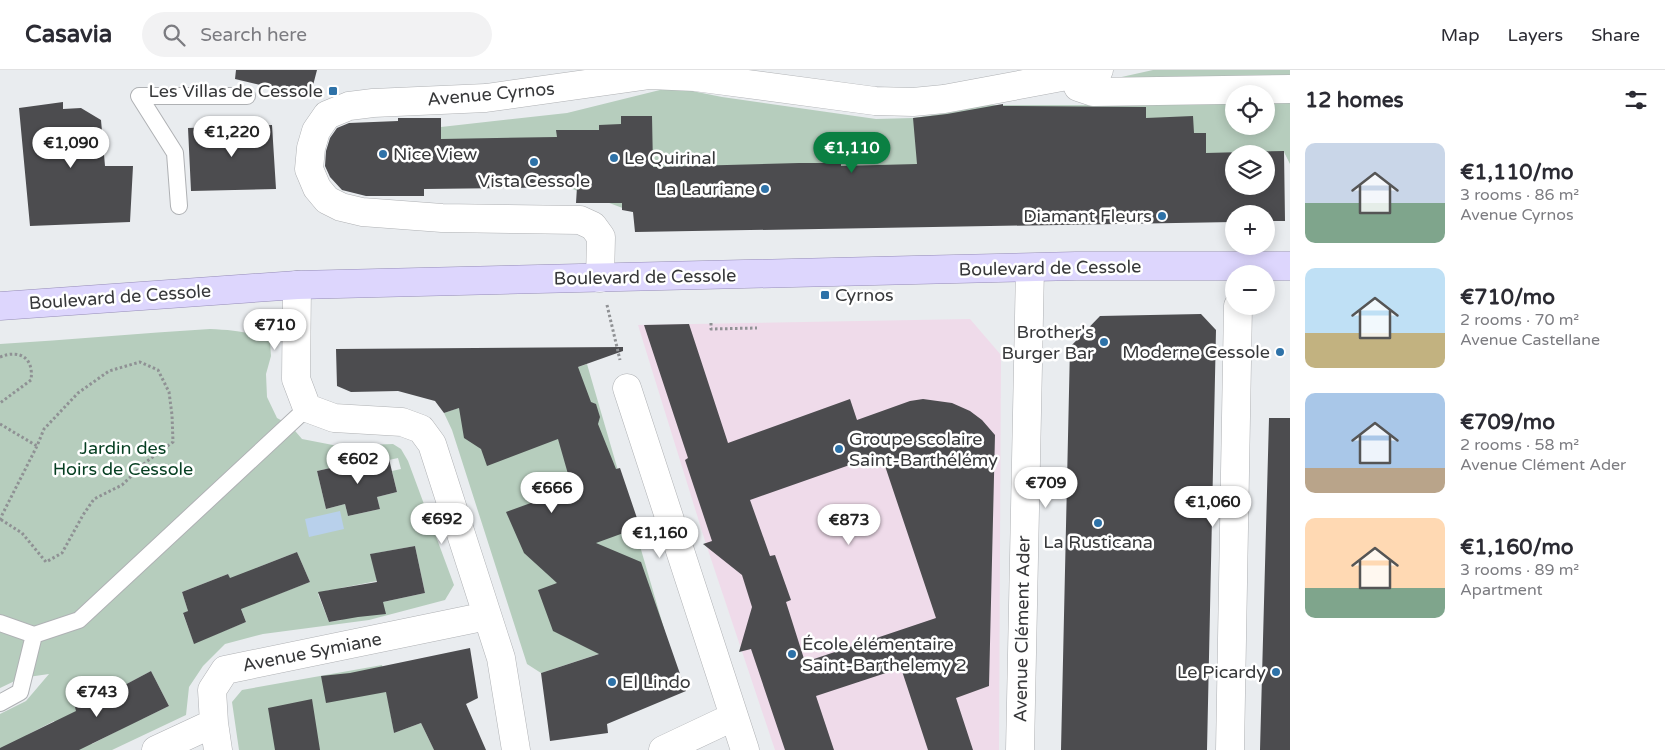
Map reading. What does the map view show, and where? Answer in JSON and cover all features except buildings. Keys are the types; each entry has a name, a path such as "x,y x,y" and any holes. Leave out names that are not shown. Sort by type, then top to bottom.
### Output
{"main road":[{"name":"Boulevard de Cessole","path":"1275,267 1290,266"},
{"name":"Boulevard de Cessole","path":"0,306 298,285 1030,268 1225,270"}],"street":[{"name":"Avenue Cyrnos","path":"600,278 601,237 593,226 580,220 442,218 362,212 341,207 327,200 317,188 310,170 311,148 316,132 327,115 349,106 373,103 486,98 650,75 696,77 875,101 913,102 944,100 1099,70"},
{"path":"1073,76 1078,87 1093,92 1290,90"},
{"name":"Avenue Clément Ader","path":"1020,750 1030,268"},
{"path":"298,285 296,379 307,408 334,418 402,422 421,430 432,444 501,658 516,750"},
{"path":"1230,750 1238,315"},
{"path":"627,388 745,750"},
{"name":"Avenue Symiane","path":"218,750 212,690 225,670 487,616"},
{"path":"663,750 733,717"},
{"path":"156,750 214,723"}],"lane":[{"path":"179,206 175,153 139,96 247,96"},
{"path":"0,623 34,635 79,620 307,408"},
{"path":"0,703 20,692 34,635"}],"path":[{"path":"600,278 627,388"},
{"path":"711,323 712,330 757,328"},
{"path":"0,357 8,354 18,355 28,360 32,369 31,380 0,403"},
{"path":"140,362 158,370 169,392 172,415 172,442 146,462 122,485 94,499 62,554 46,562 22,533 0,519 44,429 78,393 109,371 140,362"},
{"path":"0,424 37,446"}],"shaded area":[{"name":"Groupe scolaire Saint-Barthélémy","path":"970,319 1001,355 999,750 775,750 706,544 638,325"}],"green space":[{"path":"1153,70 1290,70 1290,80 1099,82"},
{"path":"672,87 722,97 876,119 913,118 985,105 1146,105 1152,99 1225,99 1225,135 1275,135 1275,99 1290,98 1290,164 1284,152 1275,153 1275,145 1225,145 1225,155 633,212 441,139 441,127 567,113"},
{"name":"Jardin des Hoirs de Cessole","path":"210,329 248,333 270,341 271,356 266,374 267,397 277,418 290,425 302,439 338,446 393,444 401,449 408,461 454,585 445,600 369,620 263,634 225,644 203,666 189,687 186,715 112,750 68,750 54,721 27,735 34,750 0,750 0,714 26,701 49,674 21,678 0,688 0,344","holes":["387,455 389,460 398,458 401,469 392,471 397,492 377,497 380,509 348,516 345,504 326,509 317,471","415,546 425,593 383,602 341,588 377,581 371,554","297,552 310,582 268,598 256,568","228,574 246,622 194,643 183,614 188,611 182,592","329,590 342,620 329,622 318,594","151,671 169,706 142,719 123,686","102,694 119,730 92,744 75,707"]},
{"path":"587,364 665,632 541,673 527,664 452,430 444,413"},
{"path":"382,665 394,733 421,723 434,750 239,750 232,702 242,690"}],"water":[{"path":"340,511 344,529 309,537 305,519"}],"place":[{"name":"Les Villas de Cessole","path":"333,91"},
{"name":"Nice View","path":"383,154"},
{"name":"Le Quirinal","path":"614,158"},
{"name":"Vista Cessole","path":"534,162"},
{"name":"La Lauriane","path":"765,189"},
{"name":"Diamant Fleurs","path":"1162,216"},
{"name":"Cyrnos","path":"825,295"},
{"name":"Brother's Burger Bar","path":"1104,342"},
{"name":"Moderne Cessole","path":"1280,352"},
{"name":"Groupe scolaire Saint-Barthélémy","path":"839,449"},
{"name":"La Rusticana","path":"1098,523"},
{"name":"École élémentaire Saint-Barthelemy 2","path":"792,654"},
{"name":"Le Picardy","path":"1276,672"},
{"name":"El Lindo","path":"612,682"}]}
